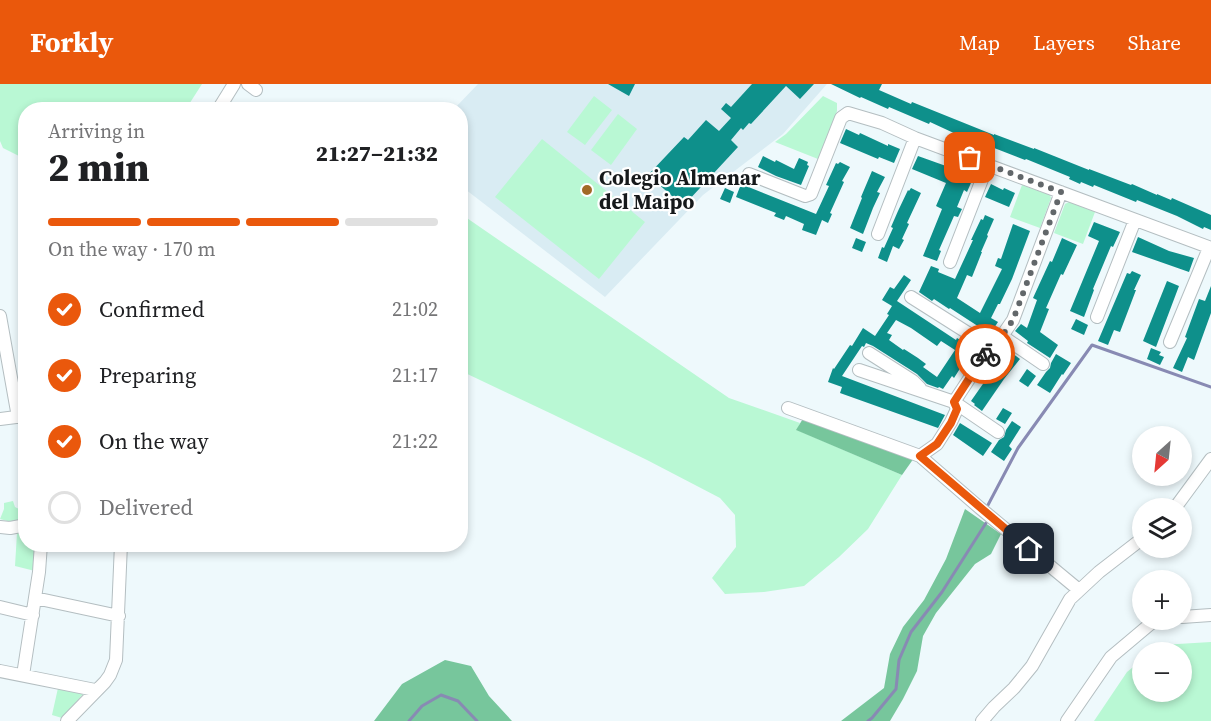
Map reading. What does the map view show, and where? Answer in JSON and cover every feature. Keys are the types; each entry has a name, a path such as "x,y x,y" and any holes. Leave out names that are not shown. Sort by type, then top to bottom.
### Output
{"street":[{"path":"223,102 234,84"},
{"path":"749,174 805,196 811,194 841,118 848,112 1210,248 1170,342"},
{"path":"878,234 915,138"},
{"path":"950,262 988,164"},
{"path":"954,402 990,347 1002,336 1013,320 1061,192"},
{"path":"1097,317 1135,220"},
{"path":"911,297 990,347"},
{"path":"0,316 18,398"},
{"path":"1002,336 1043,364"},
{"path":"869,353 913,381 923,392"},
{"path":"859,370 954,402 998,432"},
{"path":"920,456 937,444 951,423 957,409 954,402"},
{"path":"788,408 920,456 1079,590"},
{"path":"0,419 18,417"},
{"path":"1184,498 1211,459"},
{"path":"0,527 18,527"},
{"path":"982,721 1032,666 1070,599 1132,546"},
{"path":"23,675 40,552"},
{"path":"67,721 110,675 117,660 121,552"},
{"path":"35,598 119,616"},
{"path":"0,607 33,615"},
{"path":"1192,616 1211,615"},
{"path":"1067,721 1111,657 1143,630"},
{"path":"0,671 95,690"}],"shaded area":[{"name":"Colegio Almenar del Maipo","path":"478,84 827,84 783,134 703,195 605,297 468,191 468,102 461,102"}],"green space":[{"path":"0,84 202,84 190,102 18,102 18,156 3,148 0,141"},
{"path":"594,96 612,110 585,145 567,132"},
{"path":"823,96 837,103 837,111 818,159 775,142 786,134"},
{"path":"618,114 637,129 611,165 591,150"},
{"path":"542,139 645,222 599,279 495,197"},
{"path":"1022,185 1050,195 1051,198 1040,228 1010,217"},
{"path":"1069,202 1095,212 1083,244 1054,233 1065,204"},
{"path":"468,219 729,398 800,423 797,430 902,475 868,529 804,586 764,592 725,594 712,578 736,547 735,515 720,498 468,374"},
{"path":"804,417 914,458 902,475 796,430"},
{"path":"13,501 18,508 18,521 0,519 4,503"},
{"path":"965,509 1001,534 991,554 975,564 936,613 923,636 917,671 890,721 841,721 884,688 890,654 903,627 924,600 946,559"},
{"path":"17,533 18,552 36,552 35,571 15,566"},
{"path":"1211,642 1211,721 1094,721 1132,668 1132,702 1192,702 1192,643"},
{"path":"445,660 471,666 489,696 512,721 374,721 402,684"},
{"path":"58,688 84,693 62,718 52,715"}],"building":[{"path":"608,84 635,84 629,96"},
{"path":"752,84 814,84 800,99 786,86 751,124 749,123 743,130 741,128 731,140 738,147 687,202 680,203 648,175 684,137 688,140 706,120 719,131 731,118 721,109 726,103 731,107"},
{"path":"831,84 882,84 879,90 911,104 912,102 1157,195 1171,200 1172,198 1211,215 1211,230 1204,227 1203,229 1137,200 1136,202 1094,185 1093,187 1081,182 1080,184 1069,179 1070,177 1026,159 971,139 971,141 930,122 929,124 889,107 888,109"},
{"path":"846,129 900,149 894,163 879,157 878,159 840,143"},
{"path":"763,156 794,169 799,158 808,162 809,166 801,185 758,167"},
{"path":"918,156 974,176 967,192 964,190 957,207 962,209 958,217 954,216 939,250 941,251 937,261 923,256 942,209 936,206 946,183 912,169"},
{"path":"840,162 850,167 842,181 844,182 828,223 822,220 816,235 802,230 804,224 786,216 784,220 774,216 776,213 736,197 741,184 816,214 829,186 826,185 836,163"},
{"path":"872,171 885,177 877,192 880,193 863,234 850,228"},
{"path":"991,184 1015,193 1009,207 985,197"},
{"path":"725,188 734,192 730,203 720,199"},
{"path":"911,188 921,193 907,223 909,224 902,239 904,240 899,249 893,246 887,262 878,258 893,228 891,227 898,211"},
{"path":"985,215 994,219 972,277 967,275 957,298 980,313 1002,269 995,266 998,258 1001,259 1013,224 1030,231 1012,279 991,318 998,322 990,334 950,308 934,299 932,301 919,292 931,266 939,269 938,272 955,279 973,240 971,240"},
{"path":"1094,222 1120,232 1113,247 1111,246 1084,317 1070,311 1099,241 1088,236"},
{"path":"1138,237 1169,251 1194,258 1189,272 1132,252"},
{"path":"856,238 866,242 862,252 852,248"},
{"path":"1062,238 1077,245 1046,308 1049,309 1040,332 1058,345 1050,358 1027,343 1028,341 1015,331 1021,324 1027,328 1037,300 1033,298"},
{"path":"1132,271 1141,275 1120,332 1114,330 1108,345 1098,341 1127,273 1130,274"},
{"path":"904,275 911,280 897,301 956,340 957,338 973,348 954,378 952,376 943,389 927,384 917,374 866,343 842,376 945,415 938,428 840,393 842,387 828,382 833,368 850,345 852,346 863,328 875,336 889,315 887,314 892,306 882,300 890,287 894,289","holes":["896,320 937,346 941,341 955,350 937,377 923,367 926,364 889,340 892,335 887,333"]},
{"path":"1167,281 1179,286 1156,347 1143,341"},
{"path":"1211,286 1211,313 1194,360 1188,357 1182,372 1173,368 1187,338 1185,337 1199,299 1205,301"},
{"path":"1076,319 1088,325 1084,335 1071,329"},
{"path":"1151,348 1161,352 1159,355 1164,357 1160,365 1147,359"},
{"path":"1008,350 1020,359 982,411 971,401"},
{"path":"1056,354 1071,363 1050,393 1037,385 1050,368"},
{"path":"1027,369 1036,376 1028,387 1019,381"},
{"path":"1003,408 1012,413 1005,424 996,419"},
{"path":"1012,421 1021,427 1009,446 1012,449 1004,461 991,452 999,440 1004,437"},
{"path":"960,423 992,443 983,456 953,435"}],"waterway":[{"path":"988,505 1018,448 1092,345 1211,387"},
{"path":"868,721 896,689 899,660 911,632 942,592 986,523"},
{"path":"409,721 422,706 441,695 458,701 477,721"}],"way so far":[{"path":"970,158 1061,192 1013,320 985,354"}],"place":[{"name":"Colegio Almenar del Maipo","path":"587,190"}],"route":[{"path":"985,354 954,402 957,409 951,423 937,444 920,456 1029,549"}]}
